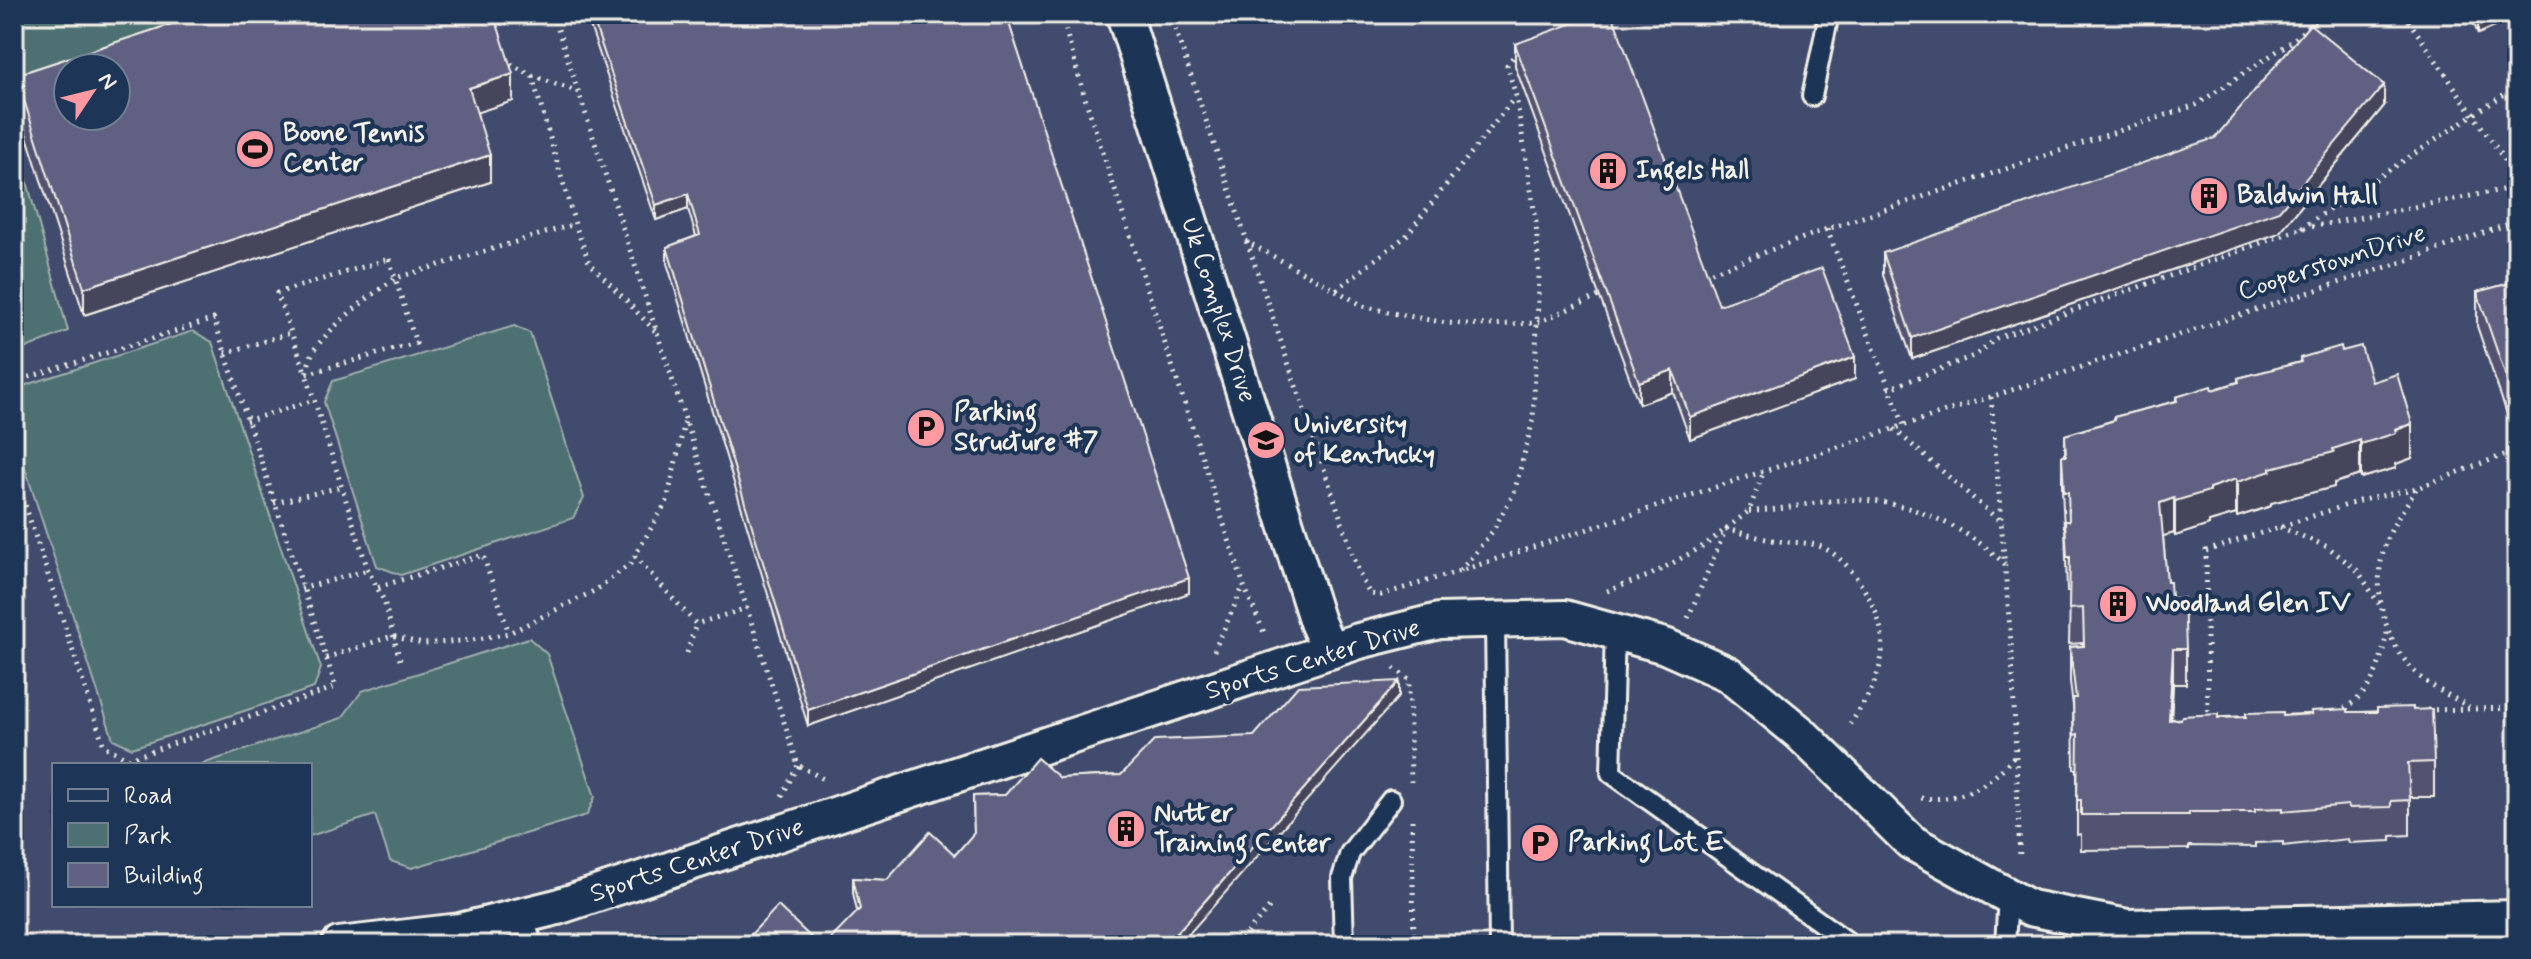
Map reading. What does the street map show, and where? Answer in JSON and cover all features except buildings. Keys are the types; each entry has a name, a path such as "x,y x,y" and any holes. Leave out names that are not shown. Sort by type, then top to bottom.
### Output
{"street":[{"name":"Uk Complex Drive","path":"1124,14 1317,622 1330,651"},
{"name":"Sports Center Drive","path":"339,945 409,941 460,931 528,930 557,907 1330,651 1439,621 1565,618 1665,646 1728,674 1800,733 1911,842 2030,908 2127,927 2516,918"}],"lane":[{"path":"1812,96 1829,14"},
{"path":"1495,620 1499,945"},
{"path":"1615,630 1611,773 1852,945"},
{"path":"1344,945 1342,878 1350,853 1391,800"},
{"path":"2005,945 2008,896"},
{"path":"2482,945 2516,918"}],"path":[{"path":"492,32 510,14"},
{"path":"553,14 798,765 831,784"},
{"path":"1061,14 1085,98 1244,586 1265,635"},
{"path":"1170,14 1245,241 1363,306 1446,323 1536,323 1599,296"},
{"path":"1700,276 1827,229 2196,105 2291,42 2322,14"},
{"path":"2404,14 2517,178"},
{"path":"1460,571 1492,532 1514,493 1533,420 1539,276 1536,222 1516,96 1507,65 1513,57 1526,52"},
{"path":"499,57 532,76 579,92"},
{"path":"532,76 589,262 657,333"},
{"path":"2300,229 2517,86"},
{"path":"1336,290 1406,236 1516,96"},
{"path":"1888,389 1976,355 1997,338 2300,229 2517,187"},
{"name":"CooperstownDrive","path":"1245,241 1361,578 1370,594 1381,595 2408,260 2517,221"},
{"path":"306,374 313,352 348,315 396,278 575,224"},
{"path":"1827,229 1904,425"},
{"path":"306,374 416,343 389,259 277,293 368,570 384,601 400,660"},
{"path":"14,382 214,319 336,687 129,759 104,746 14,471"},
{"path":"225,353 291,333"},
{"path":"1991,397 2007,565 2020,860"},
{"path":"246,421 314,400"},
{"path":"326,658 392,636 423,644 509,633 596,590 630,564 667,501 685,420"},
{"path":"1894,429 2003,525"},
{"path":"2208,725 2206,551 2359,501 2417,488 2517,450"},
{"path":"1607,591 1651,575 1705,545 1726,529 1749,511 1764,471"},
{"path":"274,503 341,487"},
{"path":"2417,488 2386,542 2380,573 2381,607 2387,632 2417,675 2471,707"},
{"path":"1749,511 1776,511 1842,500 1886,501 1929,515 1970,536 1983,543 2007,565"},
{"path":"2279,527 2328,547 2358,571 2381,607"},
{"path":"1687,619 1726,529"},
{"path":"1726,529 1777,541 1816,545 1836,555 1852,571 1868,595 1880,622 1883,645 1872,692 1850,724"},
{"path":"378,587 483,555 509,633"},
{"path":"635,556 696,624"},
{"path":"301,589 368,570"},
{"path":"1214,652 1244,586"},
{"path":"696,624 747,608"},
{"path":"687,653 696,624"},
{"path":"2333,713 2356,701 2378,673 2387,632"},
{"path":"2412,711 2517,708"},
{"path":"2324,717 2354,715"},
{"path":"1921,798 1940,800 1962,796 1987,781 2016,754"},
{"path":"780,801 798,765"},
{"path":"1236,945 1270,907"}],"shaded area":[{"name":"University of Kentucky","path":"14,14 2517,14 2517,945 14,945"}],"green space":[{"path":"14,14 274,14 129,52 52,52 52,77 16,97"},
{"path":"14,134 68,331 14,353"},
{"path":"514,326 530,333 584,498 573,518 401,575 377,566 324,402 333,381"},
{"path":"193,331 212,342 321,668 314,688 132,748 113,739 14,434 14,389"},
{"path":"529,638 547,654 595,797 587,815 412,868 390,861 375,815 312,835 312,763 205,763 342,718 362,691"}],"place":[{"name":"Boone Tennis Center","path":"255,149"},
{"name":"Ingels Hall","path":"1608,171"},
{"name":"Baldwin Hall","path":"2209,196"},
{"name":"Parking Structure #7","path":"926,428"},
{"name":"University of Kentucky","path":"1266,440"},
{"name":"Woodland Glen IV","path":"2118,604"},
{"name":"Nutter Training Center","path":"1126,829"},
{"name":"Parking Lot E","path":"1540,843"}]}
